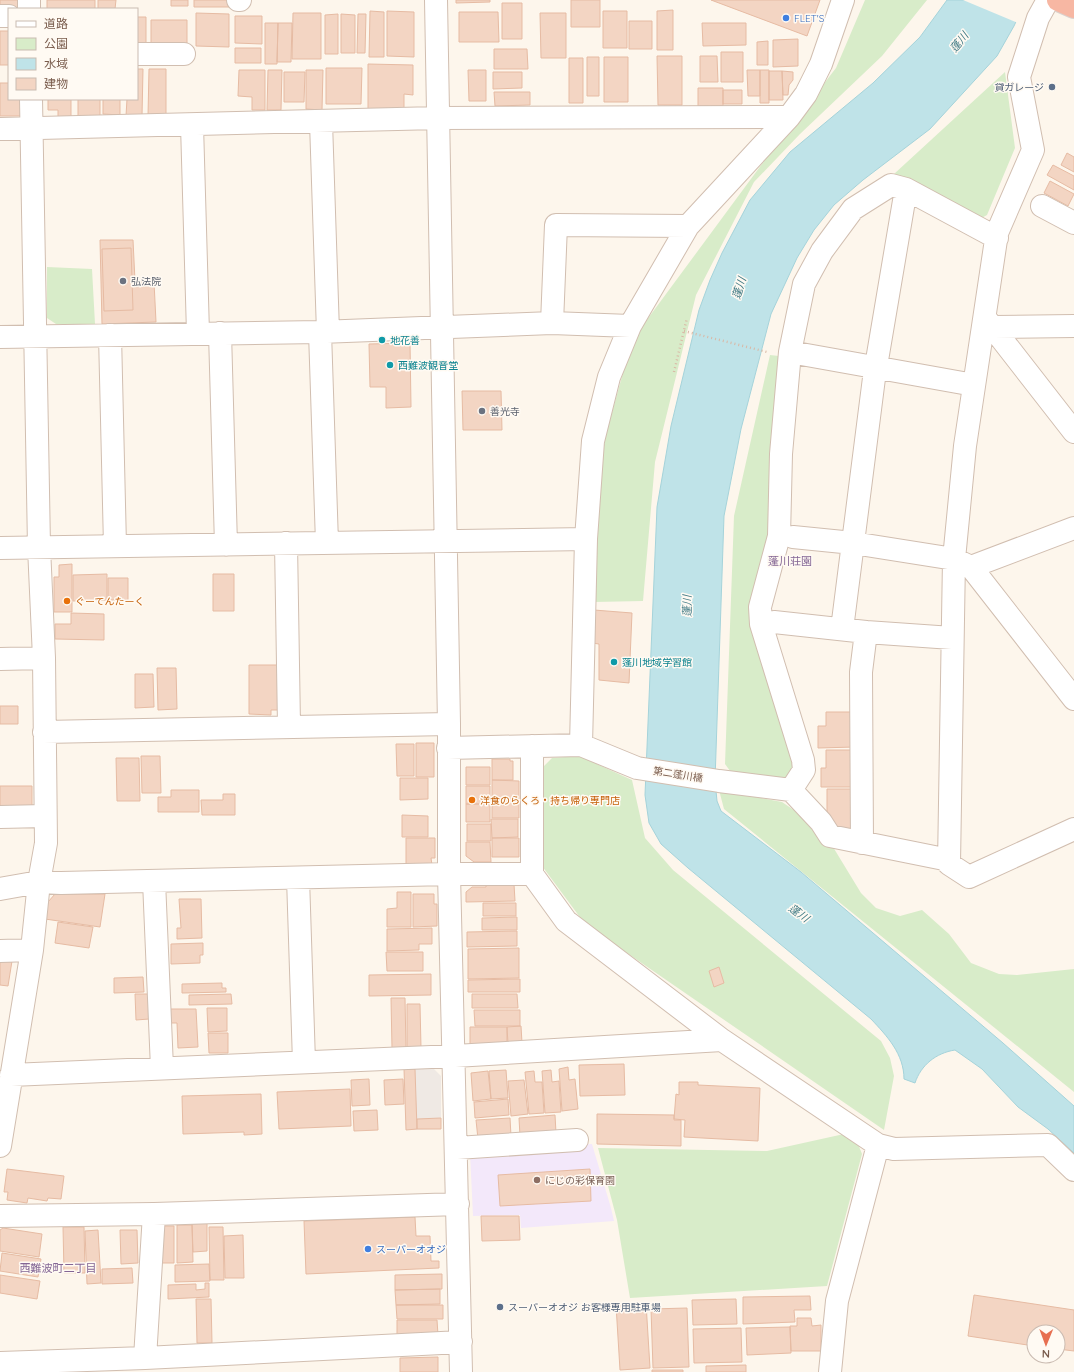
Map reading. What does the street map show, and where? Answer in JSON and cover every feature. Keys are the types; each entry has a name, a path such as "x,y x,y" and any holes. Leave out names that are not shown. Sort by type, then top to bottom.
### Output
{"highway":[{"path":"1058,0 1074,7"}],"street":[{"path":"436,0 449,724 449,874 455,1056 461,1372"},
{"path":"448,748 581,745 586,539 593,441 609,378 630,326 688,226 789,116 806,94 821,64 843,0"},
{"path":"1048,0 1038,18 1019,77 1034,150 998,233 990,323 974,385 965,446 962,563 952,638 949,864 970,877 1074,829"},
{"path":"138,54 184,54"},
{"path":"0,1140 8,1071 32,950 39,882 46,843 44,658 39,547 31,100"},
{"path":"0,130 438,118 789,116"},
{"path":"322,122 326,543"},
{"path":"192,125 198,333"},
{"path":"949,860 830,836 821,822 791,790 804,770 803,760 760,624 760,607 779,536 781,454 790,352 804,284 822,251 853,209 891,184 906,189 997,238"},
{"path":"842,629 876,367 906,189"},
{"path":"1042,206 1074,223"},
{"path":"552,323 556,225 688,226"},
{"path":"0,337 324,332 552,323 630,326"},
{"path":"990,323 1074,326"},
{"path":"990,323 1074,432"},
{"path":"220,333 226,545"},
{"path":"110,335 115,546"},
{"path":"790,352 974,385"},
{"path":"793,537 853,543 962,563 1074,528"},
{"path":"0,548 586,539"},
{"path":"286,543 289,726"},
{"path":"962,563 1074,698"},
{"path":"774,622 866,632 952,638"},
{"path":"862,843 861,672 866,632"},
{"path":"0,659 44,658"},
{"path":"44,732 449,724"},
{"name":"第二蓬川橋","path":"581,745 637,768 718,781 791,790"},
{"path":"532,746 532,874 566,921 722,1040 878,1145 894,1149 1048,1145 1074,1170"},
{"path":"0,817 45,816"},
{"path":"0,888 39,882 61,884 449,874 532,874"},
{"path":"298,878 304,1062"},
{"path":"154,881 162,1068"},
{"path":"0,951 32,950"},
{"path":"8,1071 162,1068 455,1056 722,1040"},
{"path":"456,1148 577,1140"},
{"path":"830,1372 837,1301 878,1145"},
{"path":"0,1216 154,1214 458,1204"},
{"path":"145,1358 154,1214"},
{"path":"0,1363 145,1358 461,1342"}],"path":[{"path":"674,372 687,318"},
{"path":"684,331 767,352"}],"shaded area":[{"path":"404,1069 434,1069 441,1076 441,1129 406,1130"},
{"name":"にじの彩保育園","path":"592,1144 614,1221 521,1228 520,1215 473,1216 470,1153"}],"green space":[{"path":"865,0 927,0 882,56 800,134 754,182 696,295 655,462 643,601 594,602 602,449 632,340 765,160 836,68"},
{"path":"1005,72 1015,148 987,215 976,221 894,174"},
{"path":"47,267 92,269 95,324 56,324 47,318"},
{"path":"770,355 779,356 769,535 751,616 794,765 782,783 733,775 725,764 734,516"},
{"path":"579,756 632,780 645,838 673,870 881,1041 890,1058 894,1076 884,1130 585,924 542,866 541,769 552,758"},
{"path":"719,790 782,802 807,819 833,847 861,893 876,908 900,916 922,910 949,934 971,963 999,974 1017,975 1074,969 1074,1092 724,809"},
{"path":"844,1134 858,1144 862,1154 827,1286 630,1298 617,1220 598,1148 767,1151"}],"water":[{"name":"蓬川","path":"947,0 1026,0 1014,26 997,56 930,129 863,180 834,205 814,230 797,258 771,314 741,429 724,516 715,781 717,801 721,811 801,872 1003,1043 1074,1106 1074,1153 1048,1129 1018,1107 982,1069 955,1050 936,1057 925,1065 915,1083 904,1079 901,1061 894,1046 871,1019 661,844 649,823 645,795 657,507 671,426 699,310 710,280 722,253 750,200 790,152 873,83 920,37"}],"pier":[{"path":"963,0 1028,0 1018,23"}],"building":[{"path":"0,0 20,0 20,8 8,8 8,10 0,11"},
{"path":"47,0 95,0 95,8 47,8"},
{"path":"98,0 116,0 115,8 98,8"},
{"path":"171,0 188,0 188,6 171,6"},
{"path":"194,0 230,0 230,7 194,7"},
{"path":"456,0 490,0 490,2 456,3"},
{"path":"571,0 600,0 600,27 571,27"},
{"name":"FLET'S","path":"711,0 820,0 807,36"},
{"path":"502,3 522,3 522,39 502,39"},
{"path":"673,10 673,50 657,50 657,11"},
{"path":"370,11 384,12 384,57 369,57"},
{"path":"387,11 414,12 414,57 387,56"},
{"path":"603,11 627,11 627,48 603,48"},
{"path":"459,12 498,12 499,42 459,42"},
{"path":"196,13 229,14 229,47 196,46"},
{"path":"293,13 321,13 321,59 292,59"},
{"path":"540,13 566,13 566,58 541,58"},
{"path":"338,14 338,54 325,54 325,15"},
{"path":"341,14 355,15 355,53 341,53"},
{"path":"358,14 366,14 365,53 357,53"},
{"path":"235,16 262,16 262,44 235,43"},
{"path":"138,17 146,17 146,49 138,49"},
{"path":"151,20 187,20 187,50 151,49"},
{"path":"629,21 652,21 652,49 629,49"},
{"path":"265,23 278,23 277,64 265,64"},
{"path":"278,23 292,23 291,62 277,62"},
{"path":"702,23 746,23 746,45 703,46"},
{"path":"0,31 8,31 8,65 0,65"},
{"path":"798,39 798,66 773,67 773,40"},
{"path":"768,41 768,65 757,65 757,42"},
{"path":"235,48 261,48 261,63 235,63"},
{"path":"494,49 527,49 528,69 494,69"},
{"path":"721,52 743,52 743,82 721,82"},
{"path":"657,56 682,56 682,105 658,105"},
{"path":"700,56 717,56 718,82 700,82"},
{"path":"587,57 599,57 599,96 587,96"},
{"path":"604,57 628,57 628,102 604,102"},
{"path":"569,58 583,58 583,103 569,103"},
{"path":"368,64 413,65 413,95 404,94 404,109 368,109"},
{"path":"326,68 362,68 361,104 326,104"},
{"path":"138,69 143,69 142,116 126,116 127,100 138,100"},
{"path":"149,69 166,69 166,116 148,116"},
{"path":"239,70 265,70 265,110 252,110 252,97 238,96"},
{"path":"268,70 282,70 281,110 267,110"},
{"path":"306,70 323,70 322,110 306,109"},
{"path":"468,70 486,70 486,101 469,101"},
{"path":"747,70 760,70 760,96 748,96"},
{"path":"760,70 769,70 769,103 760,103"},
{"path":"769,71 782,71 783,100 769,100"},
{"path":"782,71 793,72 793,80 789,85 788,95 783,95"},
{"path":"284,72 305,72 304,102 284,102"},
{"path":"493,72 522,72 522,88 493,89"},
{"path":"0,83 8,83 8,100 24,100 20,116 0,116"},
{"path":"698,88 723,88 723,106 698,106"},
{"path":"723,90 742,90 742,104 723,104"},
{"path":"494,92 530,92 530,105 495,106"},
{"path":"48,100 71,100 71,118 58,118 58,110 48,110"},
{"path":"78,100 100,100 100,116 78,116"},
{"path":"103,100 120,100 120,115 103,114"},
{"path":"1067,153 1074,157 1074,172 1061,165"},
{"path":"1053,165 1074,176 1074,190 1047,175"},
{"path":"1050,181 1074,194 1068,206 1044,193"},
{"name":"弘法院","path":"100,240 133,240 135,281 154,282 156,322 102,324"},
{"path":"131,248 133,310 104,311 102,249"},
{"name":"西難波観音堂","path":"410,343 411,407 386,408 386,387 370,387 369,344"},
{"name":"善光寺","path":"462,391 501,391 502,430 463,430"},
{"path":"72,564 72,612 54,612 54,577 59,577 59,565"},
{"path":"107,574 107,600 73,601 73,575"},
{"path":"213,574 234,574 234,611 213,611"},
{"path":"108,578 128,578 128,600 108,600"},
{"name":"蓬川地域学習館","path":"594,610 632,613 629,683 599,680 599,644 592,643"},
{"path":"71,613 104,614 104,640 55,639 55,624 71,624"},
{"path":"249,665 281,665 280,710 271,710 271,715 249,714"},
{"path":"157,668 176,668 177,709 158,710"},
{"path":"135,674 153,674 154,707 135,708"},
{"path":"0,706 18,706 18,724 0,724"},
{"path":"826,712 855,712 855,747 818,748 818,726 826,726"},
{"path":"416,743 434,743 434,777 416,777"},
{"path":"396,744 414,744 414,776 397,776"},
{"path":"826,750 856,750 856,787 821,787 821,768 826,768"},
{"path":"141,756 160,756 161,793 142,793"},
{"path":"116,758 139,758 140,801 117,801"},
{"path":"492,759 510,759 510,761 513,761 513,780 492,780"},
{"path":"466,767 490,767 490,785 466,785"},
{"path":"400,778 428,778 428,799 400,800"},
{"path":"492,780 519,781 519,799 492,799"},
{"path":"0,786 32,786 32,808 0,809"},
{"path":"466,786 490,786 490,804 466,804"},
{"path":"827,789 853,789 853,831 831,832 827,819"},
{"path":"171,790 199,790 199,812 158,812 158,797 171,797"},
{"path":"223,794 235,794 235,815 202,815 201,800 223,800"},
{"path":"492,800 519,800 519,818 492,818"},
{"path":"466,804 490,804 490,822 466,822"},
{"path":"402,815 428,816 428,837 402,837"},
{"path":"491,819 518,819 518,837 492,838"},
{"path":"467,824 491,824 491,841 467,841"},
{"path":"406,838 435,838 435,858 431,858 432,865 406,865"},
{"path":"492,838 519,838 519,857 492,857"},
{"path":"466,842 490,842 491,862 474,862 466,856"},
{"path":"514,884 515,901 466,902 466,892 472,887"},
{"path":"397,892 411,892 411,927 387,927 387,909 397,908"},
{"path":"55,894 105,894 100,927 45,919 48,902"},
{"path":"413,894 434,894 434,904 437,904 437,926 413,927"},
{"path":"179,899 201,899 202,938 177,939 177,928 181,928"},
{"path":"483,903 516,903 516,916 483,916"},
{"path":"517,917 517,930 482,930 482,918"},
{"path":"58,922 93,927 89,948 55,943"},
{"path":"432,928 432,944 419,944 419,950 387,951 387,929"},
{"path":"517,931 517,946 467,947 467,932"},
{"path":"203,943 203,955 200,955 200,963 171,964 171,944"},
{"path":"519,948 519,978 468,979 468,949"},
{"path":"386,952 423,952 423,971 387,971"},
{"path":"0,959 12,961 8,986 0,985"},
{"path":"719,967 724,983 714,987 709,971"},
{"path":"431,974 431,995 369,996 369,975"},
{"path":"143,977 144,992 114,993 114,978"},
{"path":"520,979 520,992 468,992 468,980"},
{"path":"222,983 222,988 226,988 226,992 182,993 182,984"},
{"path":"135,994 149,994 149,1019 136,1020"},
{"path":"231,994 232,1004 189,1005 189,995"},
{"path":"472,994 517,994 518,1008 472,1008"},
{"path":"391,998 405,998 406,1048 392,1048"},
{"path":"407,1004 420,1004 421,1048 407,1048"},
{"path":"207,1008 227,1008 227,1031 208,1032"},
{"path":"166,1009 196,1009 198,1047 178,1048 177,1023 166,1023"},
{"path":"474,1010 520,1010 520,1026 475,1026"},
{"path":"521,1026 522,1043 508,1044 507,1027"},
{"path":"470,1027 507,1027 507,1044 470,1044"},
{"path":"208,1033 228,1033 228,1053 209,1053"},
{"path":"624,1064 625,1095 580,1096 579,1065"},
{"path":"568,1067 569,1080 575,1079 578,1109 562,1111 559,1069"},
{"path":"404,1069 415,1069 417,1129 406,1130"},
{"path":"506,1070 508,1098 491,1099 489,1071"},
{"path":"551,1070 552,1082 559,1081 561,1112 545,1113 542,1071"},
{"path":"488,1071 491,1099 473,1101 471,1073"},
{"path":"534,1071 535,1082 542,1082 544,1113 529,1114 525,1072"},
{"path":"369,1079 370,1105 352,1106 351,1080"},
{"path":"403,1079 404,1104 385,1105 384,1080"},
{"path":"524,1080 528,1114 511,1116 508,1081"},
{"path":"679,1082 698,1082 698,1085 760,1088 758,1141 684,1137 685,1120 674,1119 676,1094 679,1095"},
{"path":"350,1089 351,1126 279,1129 277,1092"},
{"path":"261,1094 262,1134 244,1135 244,1132 183,1134 182,1096"},
{"path":"508,1099 509,1115 475,1118 474,1102"},
{"path":"377,1110 378,1130 354,1131 353,1111"},
{"path":"597,1114 674,1115 674,1120 681,1120 681,1146 597,1144"},
{"path":"555,1115 556,1133 520,1136 519,1118"},
{"path":"441,1118 441,1129 417,1129 417,1119"},
{"path":"510,1118 511,1136 478,1139 476,1120"},
{"path":"7,1169 64,1176 61,1199 48,1198 47,1201 28,1198 27,1203 7,1200 8,1192 4,1192"},
{"path":"590,1169 591,1201 500,1206 498,1175"},
{"path":"481,1216 519,1216 520,1240 482,1241"},
{"name":"スーパーオオジ","path":"415,1217 416,1236 430,1236 431,1261 439,1261 439,1268 306,1274 304,1221"},
{"path":"192,1223 207,1223 207,1251 193,1252"},
{"path":"177,1225 192,1225 193,1262 177,1263"},
{"path":"156,1226 174,1226 174,1263 156,1263"},
{"path":"63,1227 84,1227 85,1273 64,1273"},
{"path":"209,1227 223,1227 224,1280 210,1280"},
{"path":"3,1228 42,1234 39,1257 0,1251 0,1230"},
{"path":"98,1230 101,1283 87,1284 85,1231"},
{"path":"120,1230 137,1230 138,1263 121,1264"},
{"path":"243,1235 244,1278 225,1278 224,1236"},
{"path":"2,1253 41,1259 38,1277 0,1271"},
{"path":"209,1264 210,1281 175,1282 175,1265"},
{"path":"132,1268 133,1283 102,1284 102,1269"},
{"path":"442,1274 442,1289 395,1290 395,1275"},
{"path":"0,1275 40,1281 37,1299 0,1293"},
{"path":"205,1283 209,1283 209,1297 168,1299 168,1285 196,1284 196,1290 205,1289"},
{"path":"440,1289 440,1304 396,1305 395,1290"},
{"path":"974,1295 1074,1310 1074,1351 1066,1350 1066,1324 1026,1324 1026,1345 968,1336"},
{"path":"810,1296 811,1310 794,1310 795,1322 743,1324 743,1297"},
{"path":"196,1299 211,1299 212,1343 197,1343"},
{"path":"736,1299 737,1324 693,1325 692,1300"},
{"path":"646,1303 650,1368 620,1370 616,1305"},
{"path":"396,1305 443,1305 443,1319 397,1319"},
{"path":"687,1308 689,1367 653,1368 651,1309"},
{"path":"797,1318 811,1318 812,1326 821,1325 821,1351 791,1351 790,1326 797,1326"},
{"path":"397,1320 437,1320 438,1335 397,1335"},
{"path":"790,1327 791,1353 747,1355 746,1328"},
{"path":"741,1328 742,1362 694,1363 693,1329"},
{"path":"438,1357 438,1372 400,1372 400,1358"},
{"path":"746,1365 746,1372 706,1372 706,1366"},
{"path":"652,1370 683,1370 683,1372 652,1372"}],"place":[{"name":"FLET'S","path":"786,18"},
{"name":"貸ガレージ","path":"1052,87"},
{"name":"弘法院","path":"123,281"},
{"name":"地花善","path":"382,340"},
{"name":"西難波観音堂","path":"390,365"},
{"name":"善光寺","path":"482,411"},
{"name":"ぐーてんたーく","path":"67,601"},
{"name":"蓬川地域学習館","path":"614,662"},
{"name":"洋食のらくろ・持ち帰り専門店","path":"472,800"},
{"name":"にじの彩保育園","path":"537,1180"},
{"name":"スーパーオオジ","path":"368,1249"},
{"name":"スーパーオオジ お客様専用駐車場","path":"500,1307"}],"district":[{"name":"蓬川荘園","path":"790,561"},
{"name":"西難波町二丁目","path":"58,1268"}]}
